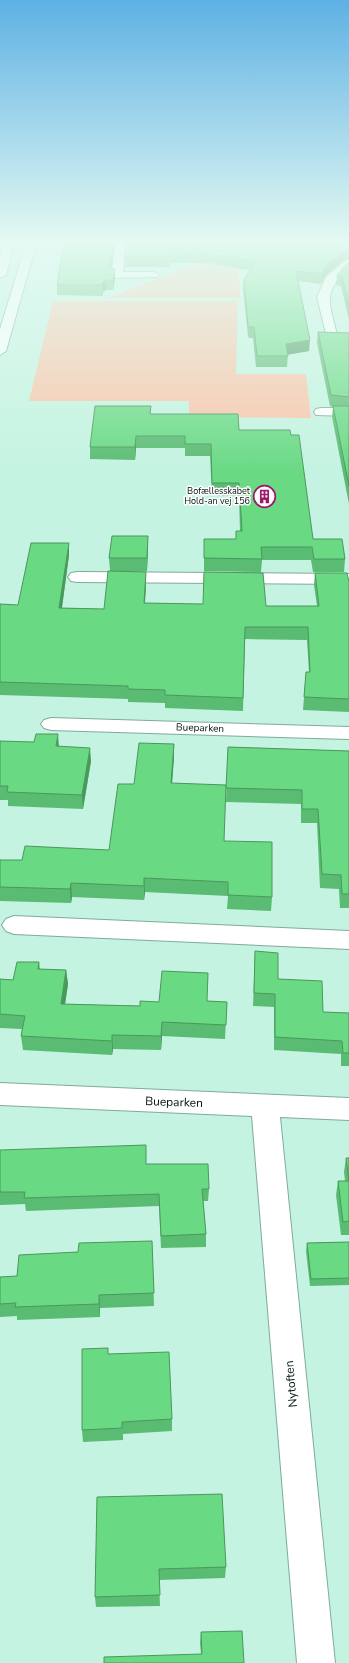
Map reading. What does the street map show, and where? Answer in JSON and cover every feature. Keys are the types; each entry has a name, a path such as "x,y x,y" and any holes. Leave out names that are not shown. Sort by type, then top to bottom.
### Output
{"street":[{"path":"0,351 9,319"},
{"path":"328,319 331,335"},
{"path":"321,412 349,412"},
{"path":"76,577 349,579"},
{"name":"Bueparken","path":"51,724 349,733"},
{"path":"14,925 349,940"},
{"name":"Bueparken","path":"0,1094 349,1109"},
{"name":"Nytoften","path":"265,1106 316,1663"}],"shaded area":[{"path":"49,319 238,319 236,374 306,374 311,418 189,417 189,401 29,401"}],"building":[{"path":"247,319 306,319 310,340 286,344 288,356 257,356 254,327 248,326"},
{"path":"318,332 349,333 349,397 331,395"},
{"path":"95,406 151,406 150,414 238,414 239,430 290,430 291,435 299,435 313,539 342,539 345,559 314,559 312,547 261,547 262,559 204,558 204,539 236,539 236,531 242,531 239,483 212,483 211,444 185,444 185,436 136,436 135,447 90,447"},
{"path":"333,406 349,406 349,486"},
{"path":"112,536 148,536 147,558 109,558"},
{"path":"31,543 69,543 59,608 104,609 108,571 146,572 144,603 203,604 204,572 263,573 266,606 319,606 315,573 347,573 349,582 349,699 304,697 306,672 310,672 308,627 245,627 243,698 165,695 165,690 128,689 128,686 0,682 0,604 18,605"},
{"path":"36,734 58,734 56,746 90,748 82,795 7,792 8,786 0,786 0,741 34,742"},
{"path":"139,743 174,744 171,783 226,785 224,841 272,842 272,897 228,895 228,882 144,878 144,886 71,883 70,889 0,887 0,860 22,860 25,846 109,850 118,784 134,784"},
{"path":"228,747 349,751 349,894 342,894 341,875 322,874 318,809 302,809 302,790 226,788"},
{"path":"255,951 278,953 278,979 322,981 323,1012 349,1013 349,1053 343,1053 342,1041 275,1037 275,994 254,993"},
{"path":"17,962 39,962 38,969 66,970 61,1004 140,1006 140,1001 159,1002 162,971 208,973 207,1001 227,1002 226,1025 162,1022 161,1036 112,1035 112,1041 21,1036 25,1016 0,1014 0,979 13,980"},
{"path":"146,1145 146,1164 208,1164 209,1189 202,1189 206,1234 161,1236 159,1194 24,1198 25,1192 0,1192 0,1150"},
{"path":"346,1158 349,1158 349,1181"},
{"path":"338,1181 349,1181 349,1221 343,1222"},
{"path":"152,1241 154,1293 99,1295 99,1304 15,1307 16,1303 0,1304 0,1277 17,1276 19,1255 78,1252 79,1243"},
{"path":"349,1242 349,1278 311,1279 307,1243"},
{"path":"108,1348 108,1354 169,1352 172,1419 122,1422 122,1428 82,1430 82,1349"},
{"path":"222,1494 226,1567 159,1569 160,1595 95,1597 97,1497"},
{"path":"242,1631 244,1663 104,1663 104,1657 202,1654 201,1632"}],"place":[{"name":"Bofællesskabet Hold-an vej 156","path":"265,496"}]}
